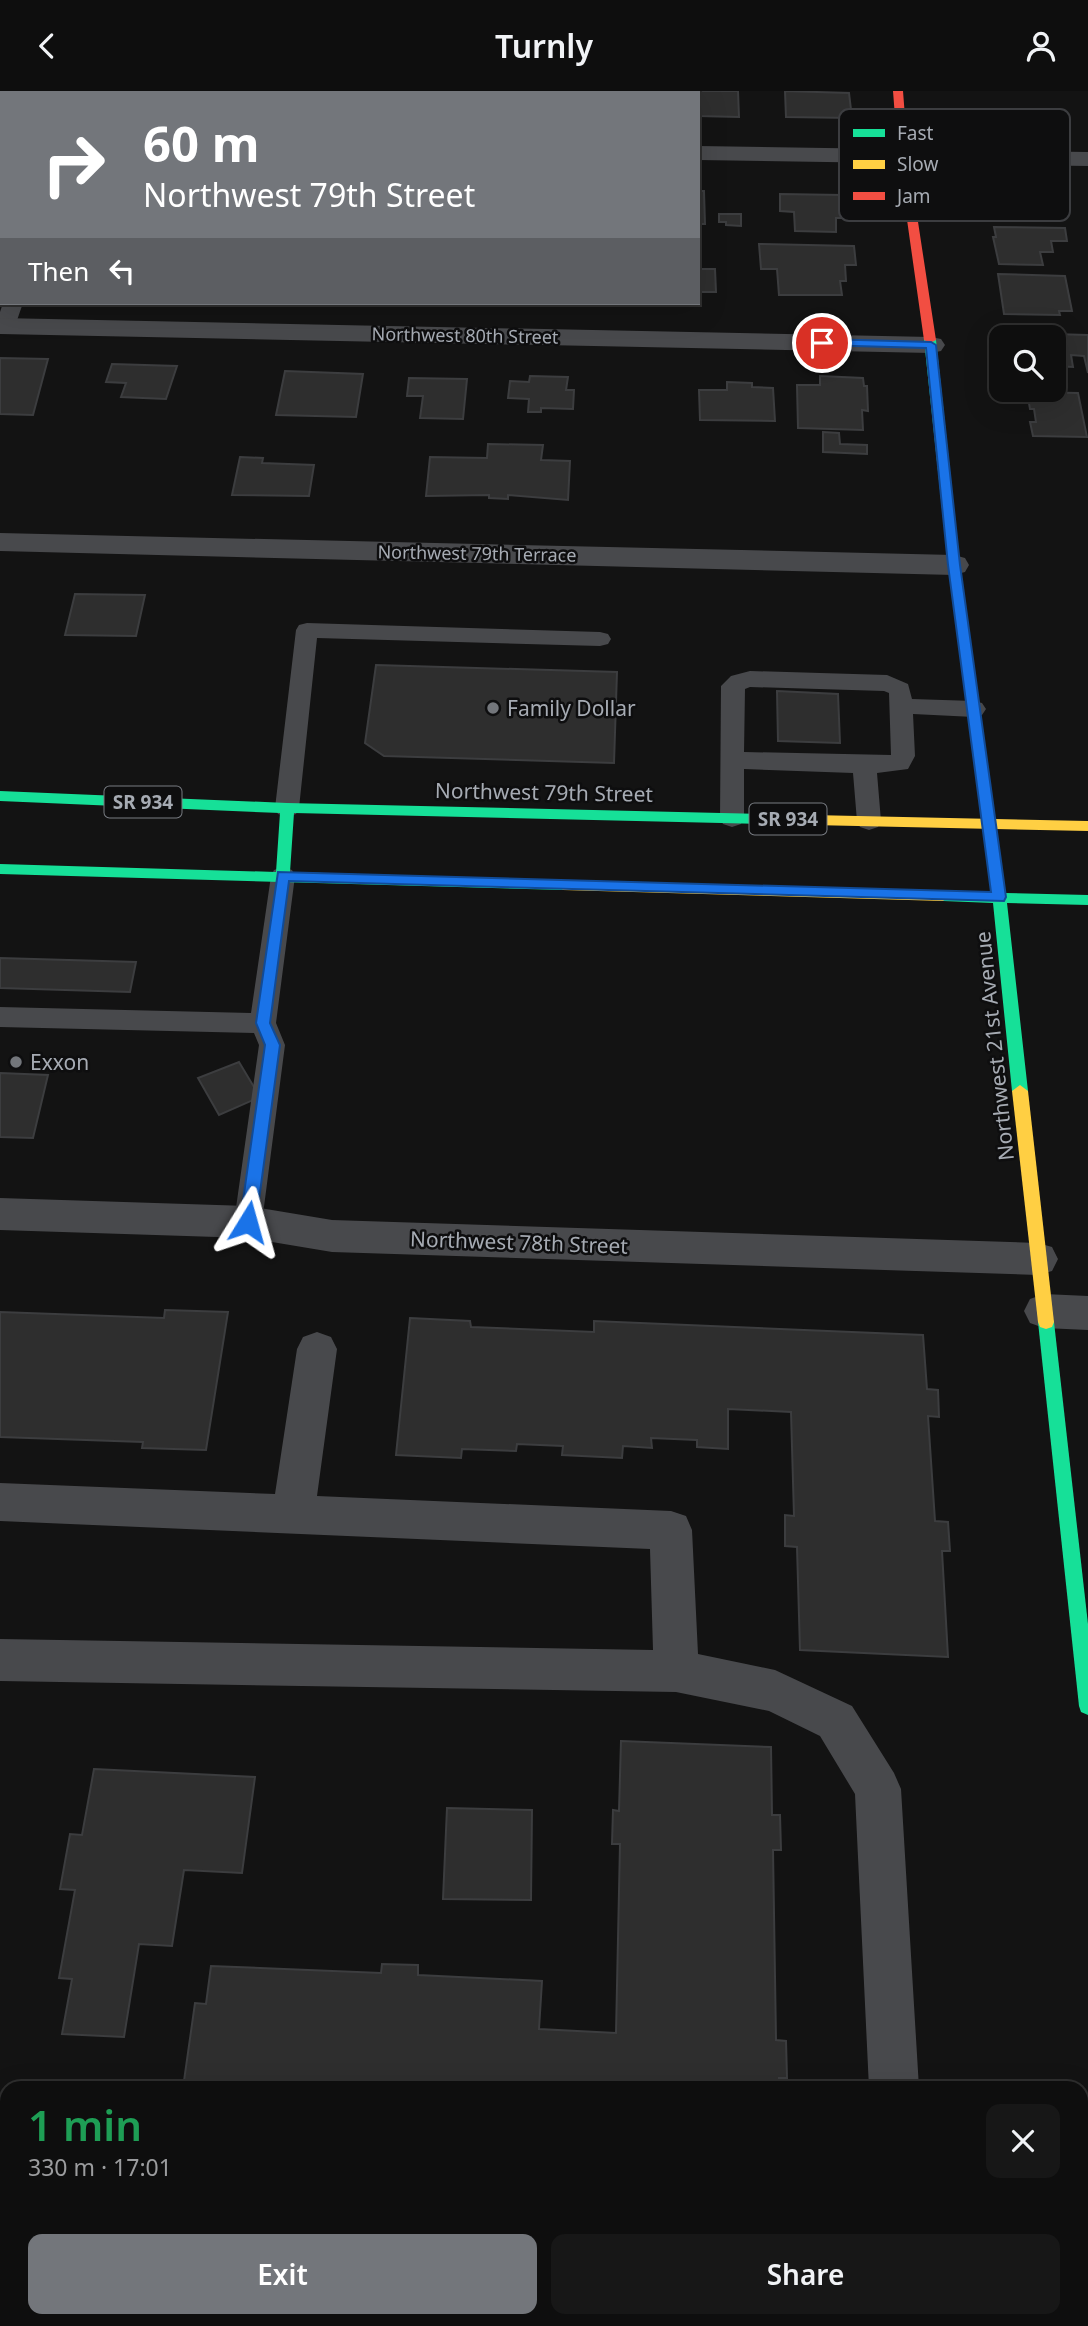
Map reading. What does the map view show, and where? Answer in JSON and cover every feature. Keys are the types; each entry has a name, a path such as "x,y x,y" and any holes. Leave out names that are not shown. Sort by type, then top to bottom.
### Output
{"street":[{"name":"Northwest 21st Avenue","path":"898,91 899,109"},
{"path":"700,153 839,155"},
{"path":"1070,159 1088,159"},
{"name":"Northwest 21st Avenue","path":"913,221 931,345 954,565 999,897 1088,1706"},
{"name":"Northwest 80th Street","path":"6,318 931,345"},
{"name":"Northwest 79th Terrace","path":"0,542 954,565"},
{"name":"Northwest 79th Street","path":"0,796 287,808 1088,826"},
{"path":"283,876 287,808"},
{"path":"0,869 1088,900"},
{"name":"Northwest 78th Street","path":"0,1214 248,1222 332,1236 1038,1259"},
{"path":"1044,1311 1088,1313"},
{"path":"293,1514 317,1349"},
{"path":"0,1502 671,1530 676,1671"},
{"path":"0,1660 676,1671 775,1692 836,1721 878,1789 894,2081"}],"lane":[{"path":"287,808 307,630 600,639"},
{"path":"732,760 864,765 900,763 903,756 900,689 887,683 750,679 739,681 733,687 732,760 732,818"},
{"path":"901,706 974,709"},
{"path":"864,765 869,821"},
{"path":"248,1222 272,1045 263,1023 283,876"},
{"path":"0,1017 263,1023"}],"building":[{"path":"700,91 738,91 739,117 700,116"},
{"path":"785,91 849,93 851,109 839,109 839,118 786,117"},
{"path":"700,191 704,191 705,224 700,224"},
{"path":"780,194 839,195 836,232 795,231 794,212 780,211"},
{"path":"719,214 741,214 741,226 719,222"},
{"path":"994,227 1065,228 1067,241 1051,241 1053,252 1040,252 1043,265 999,264 993,237 996,237"},
{"path":"759,244 854,246 856,265 845,265 846,281 840,281 842,295 779,295 777,269 761,269"},
{"path":"700,269 715,269 716,292 700,292"},
{"path":"998,274 1065,276 1072,311 1059,311 1060,315 1004,314"},
{"path":"1066,334 1088,335 1088,373 1084,356 1071,355 1073,367 1066,367"},
{"path":"0,358 48,359 33,415 0,414"},
{"path":"112,364 177,366 166,399 121,397 126,383 106,382"},
{"path":"285,371 363,374 356,417 276,415"},
{"path":"530,376 568,377 566,390 574,390 573,409 541,408 541,412 528,412 529,399 508,398 510,381 529,382"},
{"path":"820,376 863,378 864,386 867,386 868,411 862,410 863,430 798,428 797,385 820,385"},
{"path":"409,378 467,379 463,419 420,418 423,396 407,396"},
{"path":"727,382 752,383 752,387 773,388 775,421 700,420 699,390 727,390"},
{"path":"1066,393 1078,393 1087,437 1033,436 1030,422 1036,422 1034,409 1030,409 1029,402 1066,402"},
{"path":"823,432 839,433 840,444 867,445 867,454 823,452"},
{"path":"488,444 543,445 541,460 570,461 568,500 508,495 508,499 489,498 489,495 426,496 430,457 487,458"},
{"path":"240,457 263,458 262,463 314,465 309,496 232,495"},
{"path":"75,594 145,595 136,636 65,635"},
{"name":"Family Dollar","path":"376,665 617,672 614,763 384,756 365,743"},
{"path":"777,691 838,694 840,743 778,741"},
{"path":"0,958 136,962 130,992 0,988"},
{"path":"239,1062 260,1097 219,1115 198,1078"},
{"path":"0,1073 48,1075 33,1138 0,1137"},
{"path":"165,1310 228,1312 206,1450 142,1448 143,1442 0,1437 0,1312 164,1318"},
{"path":"410,1318 470,1321 471,1327 594,1332 594,1321 923,1335 927,1389 938,1390 939,1417 928,1416 935,1521 948,1522 950,1551 942,1551 948,1657 800,1650 797,1547 785,1546 785,1515 794,1516 791,1412 728,1409 728,1449 697,1447 697,1440 651,1438 652,1448 623,1446 622,1458 562,1455 563,1446 517,1444 516,1451 462,1449 461,1458 396,1455"},
{"path":"621,1741 771,1747 772,1815 780,1815 781,1850 773,1850 776,2040 786,2041 787,2078 779,2078 779,2081 184,2081 195,2003 206,2004 211,1966 381,1973 382,1964 418,1965 418,1975 542,1981 539,2029 616,2033 620,1844 612,1844 613,1810 619,1811"},
{"path":"94,1769 255,1777 242,1873 184,1870 172,1946 139,1944 124,2037 62,2034 72,1979 59,1978 75,1890 60,1889 70,1834 82,1835"},
{"path":"447,1808 532,1810 531,1900 443,1899"}],"traffic: fast":[{"path":"930,340 954,565 999,897 1020,1091"},
{"path":"0,796 287,808 766,819"},
{"path":"283,876 287,808"},
{"path":"0,869 563,885"},
{"path":"943,896 1088,900"},
{"path":"1046,1322 1088,1706"}],"traffic: slow":[{"path":"766,819 1088,826"},
{"path":"563,885 943,896"},
{"path":"1020,1091 1046,1322"}],"traffic: jam":[{"path":"898,91 899,109"},
{"path":"913,221 930,340"}],"place":[{"name":"Family Dollar","path":"493,708"},
{"name":"Exxon","path":"16,1062"}],"route":[{"path":"248,1222 272,1045 263,1023 283,876 999,897 954,565 931,345 822,343"}]}
